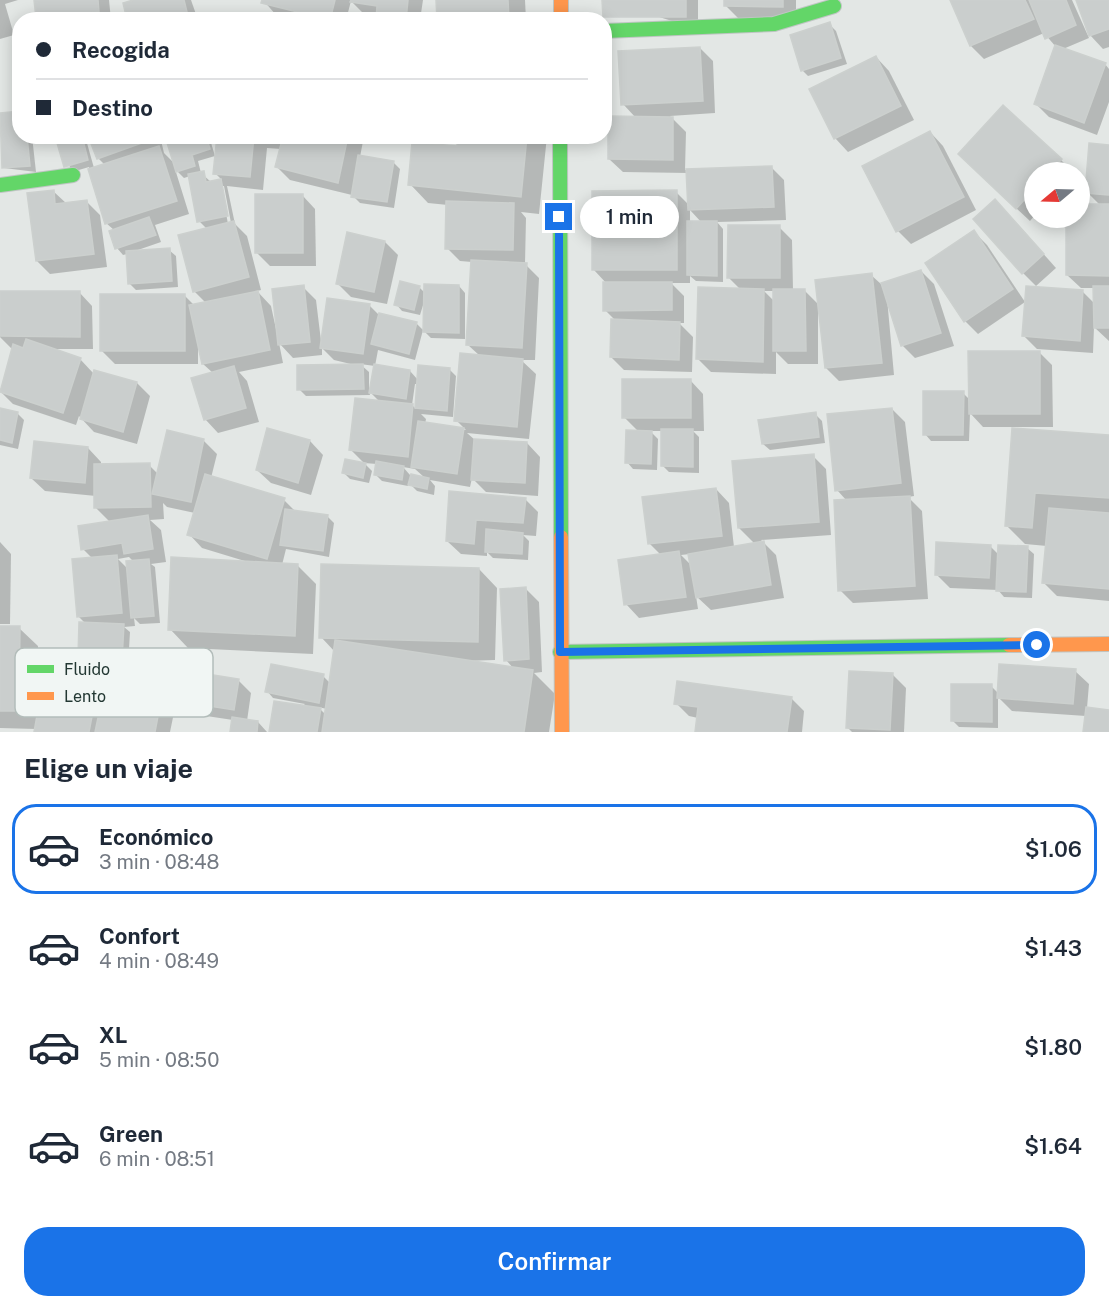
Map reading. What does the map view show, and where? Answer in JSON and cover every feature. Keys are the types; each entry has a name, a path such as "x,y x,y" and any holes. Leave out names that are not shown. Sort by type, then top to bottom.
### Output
{"street":[{"path":"612,31 774,24 834,6"},
{"path":"560,144 562,732"},
{"path":"0,184 73,176"},
{"path":"560,652 1109,644"}],"building":[{"path":"34,0 98,0 99,12 35,12"},
{"path":"133,0 184,0 187,12 125,12 123,3"},
{"path":"262,0 335,0 332,12 298,12 261,3"},
{"path":"351,0 408,0 407,12 377,12 377,6 350,2"},
{"path":"436,0 508,0 509,12 437,12"},
{"path":"602,0 686,0 686,17 612,17 612,12 603,12"},
{"path":"724,0 783,0 783,7 724,6"},
{"path":"950,0 1025,0 1034,19 970,46"},
{"path":"1029,0 1066,0 1076,25 1045,39"},
{"path":"1076,0 1109,0 1109,29 1089,36"},
{"path":"830,22 841,58 801,71 790,35"},
{"path":"1055,45 1106,63 1084,123 1034,104"},
{"path":"700,47 703,101 621,105 618,51"},
{"path":"876,56 901,106 834,139 809,89"},
{"path":"1003,105 1062,159 1059,162 1024,162 1024,200 1016,209 958,154"},
{"path":"12,112 12,144 28,144 30,166 2,168 0,113"},
{"path":"612,116 673,117 673,160 608,159 608,144 612,144"},
{"path":"930,131 964,197 896,232 862,166"},
{"path":"1089,143 1109,145 1109,195 1090,193 1090,162 1087,162"},
{"path":"57,144 84,144 88,160 64,167"},
{"path":"91,144 139,144 97,159"},
{"path":"167,144 208,144 210,149 192,155 195,166 176,172"},
{"path":"216,144 253,144 250,177 213,174"},
{"path":"281,144 346,144 338,183 275,167"},
{"path":"412,144 457,146 457,144 526,144 521,197 408,185"},
{"path":"159,146 177,201 105,224 88,169"},
{"path":"358,155 394,161 387,202 351,197"},
{"path":"772,166 774,207 688,210 686,169"},
{"path":"204,171 206,182 221,179 228,216 197,222 188,174"},
{"path":"54,190 55,204 87,200 94,254 36,261 27,193"},
{"path":"677,190 677,270 592,270 592,191"},
{"path":"255,194 303,194 303,253 255,253"},
{"path":"995,199 1044,254 1022,274 973,219"},
{"path":"446,201 514,203 513,250 445,249"},
{"path":"1090,204 1109,204 1109,276 1066,275 1066,228 1090,228"},
{"path":"149,217 156,235 115,249 109,231"},
{"path":"234,221 249,277 193,292 178,235"},
{"path":"687,221 717,221 717,276 687,275"},
{"path":"728,225 780,225 780,278 727,278"},
{"path":"974,230 1013,289 964,322 925,263"},
{"path":"347,232 385,241 374,292 336,284"},
{"path":"170,248 172,281 128,284 126,251"},
{"path":"471,260 527,263 522,348 466,345"},
{"path":"921,270 941,333 901,346 881,283"},
{"path":"872,273 882,363 825,368 815,280"},
{"path":"400,281 420,286 414,310 394,305"},
{"path":"603,282 672,282 672,310 603,311"},
{"path":"424,284 459,285 459,333 423,332"},
{"path":"304,285 310,342 278,345 272,289"},
{"path":"1026,286 1083,290 1080,341 1022,336"},
{"path":"1093,286 1109,286 1109,328 1094,328"},
{"path":"698,287 764,289 763,362 696,359"},
{"path":"773,289 805,289 806,351 773,351"},
{"path":"0,291 80,291 80,337 0,336"},
{"path":"258,291 270,350 202,364 189,305"},
{"path":"100,294 185,294 185,351 100,351"},
{"path":"327,298 370,304 363,354 320,348"},
{"path":"379,313 417,322 409,354 371,344"},
{"path":"611,319 680,322 679,360 610,357"},
{"path":"26,339 81,358 63,413 0,392 13,344 23,348"},
{"path":"968,351 1040,351 1040,414 969,414"},
{"path":"460,353 523,359 517,427 454,421"},
{"path":"363,364 364,389 297,390 297,365"},
{"path":"374,364 410,370 406,399 369,393"},
{"path":"418,365 450,368 447,411 415,408"},
{"path":"234,366 246,408 204,420 191,378"},
{"path":"94,370 137,382 123,432 80,419"},
{"path":"622,379 691,379 691,418 622,418"},
{"path":"923,391 964,391 963,435 923,435"},
{"path":"355,398 413,404 408,457 349,450"},
{"path":"0,408 18,412 12,443 0,440"},
{"path":"892,408 901,483 835,491 827,414"},
{"path":"816,412 819,437 762,444 758,420"},
{"path":"418,421 464,428 457,474 411,467"},
{"path":"267,428 310,440 298,483 256,470"},
{"path":"1012,428 1109,435 1109,498 1035,493 1032,528 1005,526"},
{"path":"661,429 693,429 693,467 661,466"},
{"path":"167,430 204,439 191,502 152,494"},
{"path":"626,430 652,431 651,464 625,463"},
{"path":"474,439 527,442 525,483 471,480"},
{"path":"34,441 88,447 85,483 30,478"},
{"path":"814,454 819,522 738,528 732,461"},
{"path":"345,459 366,463 363,478 342,473"},
{"path":"376,461 404,466 402,480 374,475"},
{"path":"150,463 151,507 94,508 94,464"},
{"path":"205,474 285,498 267,559 187,535"},
{"path":"411,474 429,478 427,489 408,485"},
{"path":"716,488 722,536 648,544 642,497"},
{"path":"449,491 526,498 523,523 476,520 474,544 446,541"},
{"path":"910,496 915,586 838,591 834,500"},
{"path":"1049,508 1109,513 1109,589 1042,583"},
{"path":"285,509 328,515 323,551 280,545"},
{"path":"148,515 153,549 124,554 122,543 81,550 78,526"},
{"path":"486,529 523,533 522,554 485,552"},
{"path":"764,541 771,585 696,598 688,554"},
{"path":"936,542 991,545 989,578 935,575"},
{"path":"998,545 1028,546 1026,592 996,591"},
{"path":"679,551 686,597 624,605 618,560"},
{"path":"117,555 122,613 77,617 72,559"},
{"path":"171,557 298,564 295,636 168,630"},
{"path":"149,559 154,616 131,618 126,561"},
{"path":"321,564 479,568 478,642 319,638"},
{"path":"526,587 529,659 504,661 500,589"},
{"path":"79,622 124,624 123,648 78,648"},
{"path":"0,626 20,626 20,648 15,648 15,711 0,711"},
{"path":"335,640 533,670 524,732 322,732"},
{"path":"271,664 324,674 319,703 265,692"},
{"path":"999,664 1076,669 1073,704 997,698"},
{"path":"849,671 893,673 890,730 846,728"},
{"path":"213,675 239,679 234,710 213,707"},
{"path":"677,681 792,697 787,732 695,732 698,707 674,704"},
{"path":"951,684 992,684 992,722 951,721"},
{"path":"274,701 321,708 317,732 269,732"},
{"path":"1086,707 1109,710 1109,732 1083,732"},
{"path":"37,717 92,717 89,732 34,732"},
{"path":"98,717 158,717 155,732 95,732"},
{"path":"232,717 258,721 257,732 230,732"}],"traffic: fast":[{"path":"612,31 774,24 834,6"},
{"path":"560,144 561,537"},
{"path":"0,185 73,175"},
{"path":"560,652 1009,645"}],"traffic: slow":[{"path":"561,0 561,12"},
{"path":"561,537 562,732"},
{"path":"1009,645 1109,644"}],"route":[{"path":"559,217 560,652 1037,645"}]}
